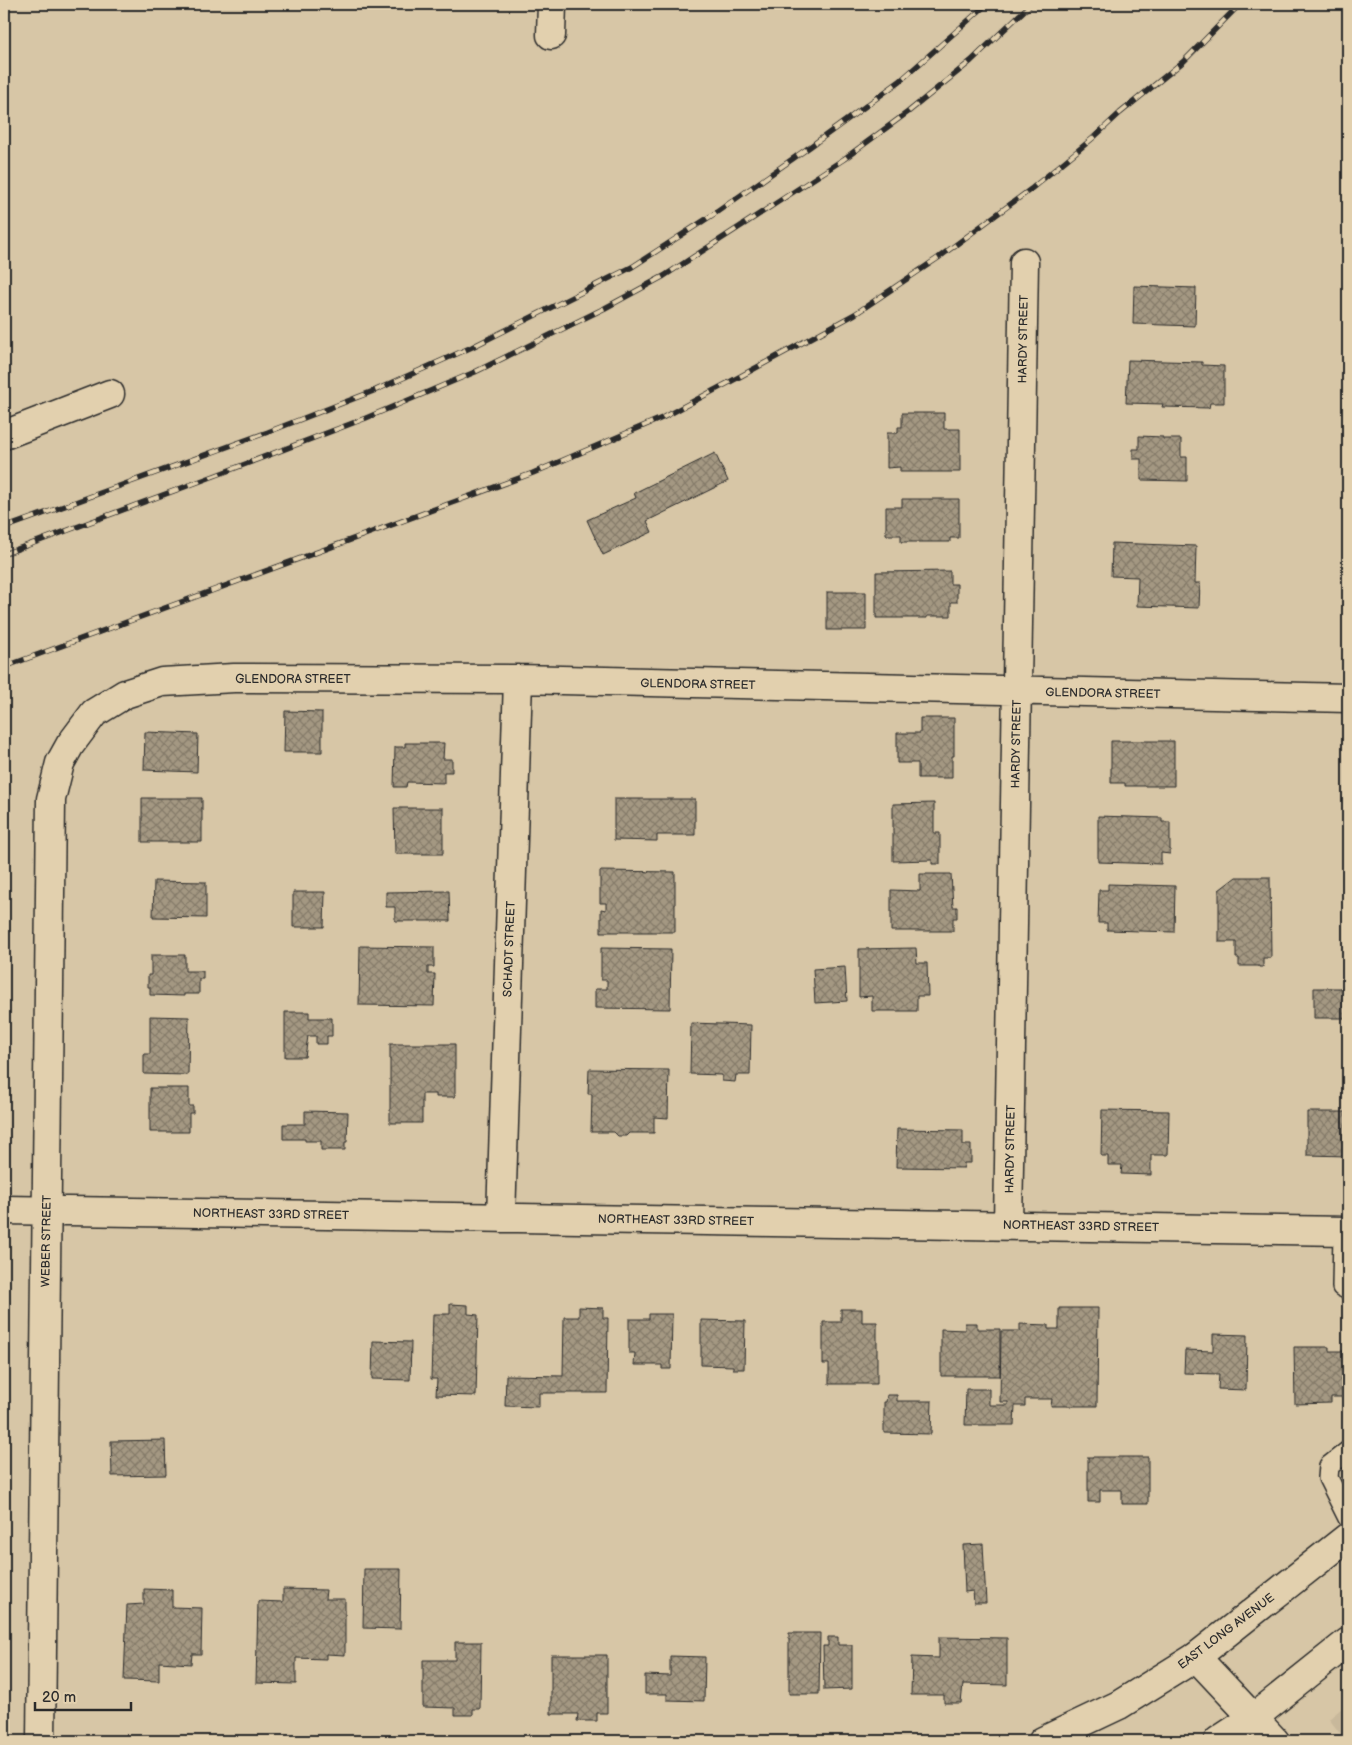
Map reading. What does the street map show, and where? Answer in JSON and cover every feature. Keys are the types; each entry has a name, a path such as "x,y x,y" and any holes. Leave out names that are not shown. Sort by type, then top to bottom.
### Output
{"street":[{"path":"551,35 552,4"},
{"name":"HARDY STREET","path":"1008,1225 1024,262"},
{"path":"4,435 110,394"},
{"name":"GLENDORA STREET","path":"70,745 94,713 125,694 162,682 234,678 518,679 1348,698"},
{"name":"SCHADT STREET","path":"501,1218 518,679"},
{"name":"WEBER STREET","path":"41,1741 51,799 60,763 70,745"},
{"name":"NORTHEAST 33RD STREET","path":"4,1210 1346,1231"},
{"name":"EAST LONG AVENUE","path":"1043,1741 1119,1705 1196,1657 1348,1537"},
{"path":"1218,1741 1253,1718 1348,1642"},
{"path":"1196,1657 1275,1741"}],"lane":[{"path":"1346,1231 1342,1287 1348,1290"},
{"path":"1348,1451 1329,1466 1328,1478 1348,1518"}],"shaded area":[{"path":"1348,1703 1348,1741 1346,1741 1329,1719"}],"building":[{"path":"1343,247 1348,247 1348,279 1344,279"},
{"path":"1134,286 1196,288 1195,326 1133,324"},
{"path":"1128,360 1202,362 1202,365 1224,366 1224,403 1210,403 1209,408 1162,407 1163,404 1126,403"},
{"path":"902,413 944,413 944,429 960,429 960,472 900,472 900,467 887,468 887,433 898,433 898,427 902,427"},
{"path":"1139,436 1181,439 1181,457 1187,457 1187,481 1141,480 1141,459 1133,459 1133,449 1139,449"},
{"path":"715,453 728,481 647,521 652,532 603,555 587,520 636,498 634,493"},
{"path":"902,499 959,499 959,538 950,538 950,542 901,542 901,535 886,535 886,507 902,507"},
{"path":"1112,543 1196,546 1195,583 1200,583 1199,608 1137,606 1138,577 1111,576"},
{"path":"950,571 950,584 957,584 957,602 951,602 951,616 876,618 876,572"},
{"path":"827,592 866,592 866,630 827,630"},
{"path":"285,711 322,712 322,752 284,752"},
{"path":"920,718 954,718 952,778 918,778 918,763 897,763 897,733 920,733"},
{"path":"145,732 198,734 197,772 144,770"},
{"path":"1111,741 1174,741 1174,786 1125,786 1125,783 1111,783"},
{"path":"405,743 444,743 443,759 452,759 452,772 444,772 444,783 407,782 406,787 394,787 395,747 405,747"},
{"path":"142,798 202,798 202,842 142,842"},
{"path":"614,799 695,799 695,835 657,835 657,841 614,840"},
{"path":"934,803 934,833 940,833 940,864 932,864 932,860 893,861 893,804"},
{"path":"394,808 443,808 443,854 395,854"},
{"path":"1098,816 1162,818 1162,822 1170,822 1170,854 1161,853 1161,864 1098,862"},
{"path":"600,871 675,872 675,932 601,932 601,909 606,910 606,903 600,903"},
{"path":"920,874 951,874 953,907 957,907 957,918 953,918 953,931 891,931 891,890 920,891"},
{"path":"1236,877 1270,877 1271,958 1263,958 1263,967 1239,966 1239,958 1236,958 1236,942 1219,942 1219,890"},
{"path":"154,881 206,882 206,918 153,917"},
{"path":"1108,884 1175,886 1174,932 1107,930 1107,923 1098,923 1099,890 1108,890"},
{"path":"449,891 450,921 395,921 395,907 386,907 386,892"},
{"path":"293,892 325,892 324,927 293,927"},
{"path":"360,946 434,947 434,967 428,967 428,974 435,974 434,1006 359,1005"},
{"path":"601,948 671,949 670,1009 595,1008 595,989 607,989 607,980 601,980"},
{"path":"916,948 917,963 927,963 928,996 917,996 917,1011 872,1011 872,996 859,997 859,949"},
{"path":"151,955 185,955 185,971 203,971 203,979 199,979 199,994 184,994 184,996 150,995 148,975 151,975"},
{"path":"845,967 847,1001 815,1003 813,969"},
{"path":"1314,988 1348,988 1348,1018 1314,1018"},
{"path":"285,1012 309,1012 309,1018 332,1018 332,1036 327,1036 327,1044 316,1044 316,1036 308,1036 305,1057 285,1057"},
{"path":"150,1016 189,1017 188,1075 144,1074 144,1054 150,1054"},
{"path":"691,1023 751,1025 750,1075 736,1075 735,1082 722,1081 722,1075 690,1074"},
{"path":"1345,1034 1348,1034 1348,1069 1345,1069"},
{"path":"390,1044 455,1044 455,1097 436,1097 436,1094 422,1094 422,1123 390,1123"},
{"path":"589,1069 669,1070 668,1118 654,1117 654,1133 629,1133 626,1136 618,1136 614,1132 591,1132 592,1094 588,1094"},
{"path":"150,1088 189,1088 189,1106 193,1106 193,1113 189,1113 189,1132 150,1132"},
{"path":"1102,1110 1169,1111 1168,1155 1151,1155 1151,1175 1121,1174 1122,1165 1108,1165 1108,1156 1101,1156"},
{"path":"305,1111 348,1112 345,1150 321,1150 321,1141 283,1139 283,1124 305,1124"},
{"path":"1307,1112 1348,1112 1348,1156 1307,1155"},
{"path":"897,1129 963,1130 963,1145 971,1145 971,1163 964,1163 964,1168 896,1167"},
{"path":"450,1304 468,1305 468,1314 478,1315 476,1396 436,1395 437,1379 431,1379 433,1314 450,1314"},
{"path":"579,1307 603,1308 603,1318 608,1318 607,1393 539,1393 539,1407 505,1406 506,1375 563,1376 564,1317 579,1317"},
{"path":"1059,1308 1098,1308 1097,1406 1051,1406 1052,1399 1025,1399 1025,1406 1015,1406 1014,1425 965,1425 966,1389 989,1389 989,1405 1008,1405 1008,1402 1000,1402 1001,1331 1020,1331 1020,1324 1048,1325 1048,1329 1059,1329"},
{"path":"841,1309 862,1309 862,1322 877,1322 877,1384 829,1384 829,1364 823,1364 823,1322 841,1322"},
{"path":"649,1314 672,1314 671,1369 662,1369 662,1365 634,1365 635,1353 629,1353 629,1319 649,1319"},
{"path":"701,1320 745,1321 744,1369 733,1369 733,1366 701,1365"},
{"path":"965,1323 977,1323 977,1329 1000,1329 1000,1376 941,1376 941,1329 965,1330"},
{"path":"1213,1334 1247,1335 1246,1390 1218,1389 1219,1374 1184,1373 1185,1350 1213,1351"},
{"path":"373,1341 411,1342 410,1380 372,1379"},
{"path":"1294,1347 1329,1347 1329,1351 1348,1351 1348,1397 1331,1397 1331,1403 1295,1404"},
{"path":"887,1395 897,1395 897,1401 932,1401 931,1434 884,1433 884,1402 886,1402"},
{"path":"165,1440 166,1475 112,1476 111,1441"},
{"path":"1088,1457 1148,1457 1148,1504 1122,1504 1122,1490 1100,1490 1100,1502 1088,1502"},
{"path":"983,1544 986,1603 974,1603 973,1591 965,1592 963,1545"},
{"path":"364,1569 401,1569 400,1629 363,1628"},
{"path":"144,1589 172,1590 172,1607 202,1608 201,1654 192,1654 191,1664 159,1662 159,1681 124,1680 127,1605 144,1604"},
{"path":"283,1589 326,1590 325,1599 345,1599 345,1655 326,1654 326,1659 296,1658 296,1684 256,1683 258,1601 283,1602"},
{"path":"789,1633 820,1633 819,1694 789,1694"},
{"path":"828,1637 838,1637 838,1645 852,1645 852,1689 824,1690 823,1646 828,1646"},
{"path":"939,1637 1007,1638 1007,1685 963,1684 961,1703 944,1703 944,1695 911,1695 912,1657 939,1658"},
{"path":"455,1642 481,1642 480,1709 473,1709 473,1715 455,1715 455,1708 423,1707 423,1660 455,1660"},
{"path":"551,1655 607,1655 607,1713 597,1713 597,1721 577,1721 578,1714 551,1714"},
{"path":"670,1656 705,1657 704,1701 667,1700 667,1694 645,1694 645,1675 670,1676"}],"railway":[{"path":"4,528 268,432 376,390 472,347 632,267 714,214 900,81 987,4"},
{"path":"4,554 366,418 475,372 605,308 664,276 844,159 908,112 971,61 1031,4"},
{"path":"4,667 533,473 662,418 741,376 855,314 938,258 1031,189 1184,61 1240,4"}]}
